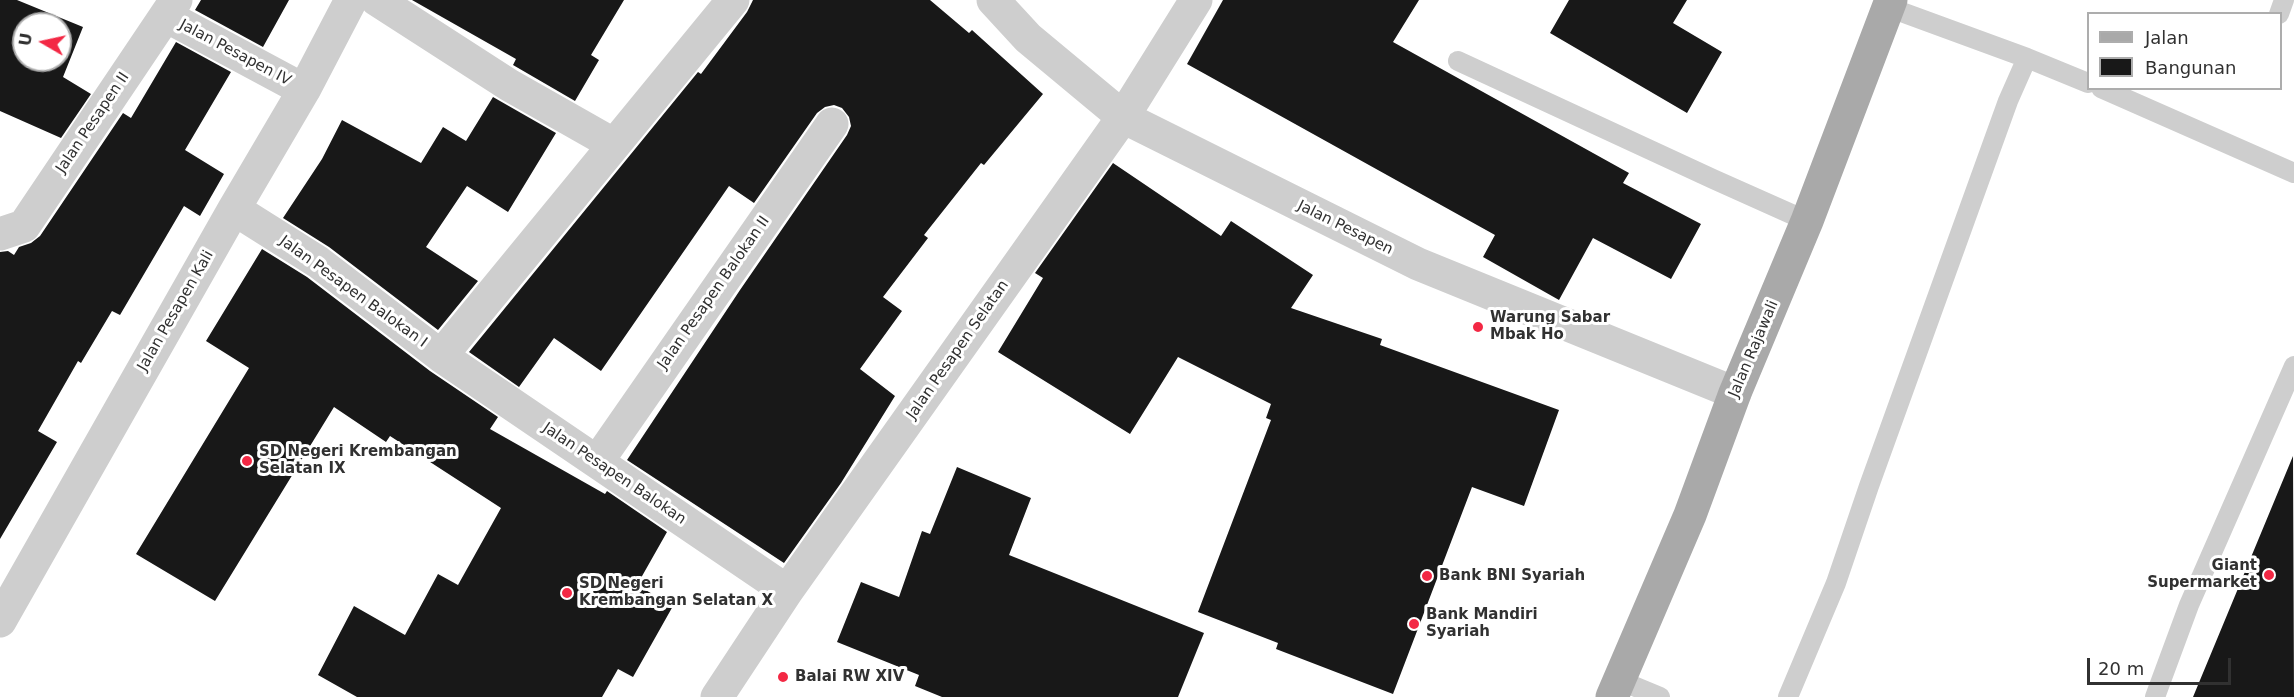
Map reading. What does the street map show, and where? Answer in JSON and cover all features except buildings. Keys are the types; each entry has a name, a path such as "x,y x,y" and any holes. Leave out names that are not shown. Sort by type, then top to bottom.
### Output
{"main road":[{"name":"Jalan Rajawali","path":"1615,689 1690,515 1735,393 1807,221 1890,3"}],"street":[{"name":"Jalan Pesapen Kali","path":"3,609 304,90 351,0"},
{"path":"378,0 509,85 613,144"},
{"path":"441,357 733,0"},
{"name":"Jalan Pesapen","path":"993,0 1028,38 1123,117 1418,264 1735,393"},
{"name":"Jalan Pesapen Selatan","path":"717,697 787,591 1123,117 1196,0"},
{"name":"Jalan Pesapen IV","path":"171,8 304,90"},
{"name":"Jalan Pesapen II","path":"0,234 24,225 171,8"},
{"name":"Jalan Pesapen Balokan II","path":"597,462 832,124"},
{"name":"Jalan Pesapen Balokan I","path":"234,209 318,262 441,357"},
{"name":"Jalan Pesapen Balokan","path":"441,357 787,591"}],"lane":[{"path":"1890,3 2087,83"},
{"path":"1788,697 1836,583 2008,101 2027,58"},
{"path":"1458,61 1807,221"},
{"path":"2106,90 2294,173"},
{"path":"2155,697 2189,605 2294,366"},
{"path":"1615,689 1660,697"}],"place":[{"name":"Warung Sabar Mbak Ho","path":"1478,327"},
{"name":"SD Negeri Krembangan Selatan IX","path":"247,461"},
{"name":"Giant Supermarket","path":"2269,575"},
{"name":"Bank BNI Syariah","path":"1427,576"},
{"name":"SD Negeri Krembangan Selatan X","path":"567,593"},
{"name":"Bank Mandiri Syariah","path":"1414,624"},
{"name":"Balai RW XIV","path":"783,677"}]}
